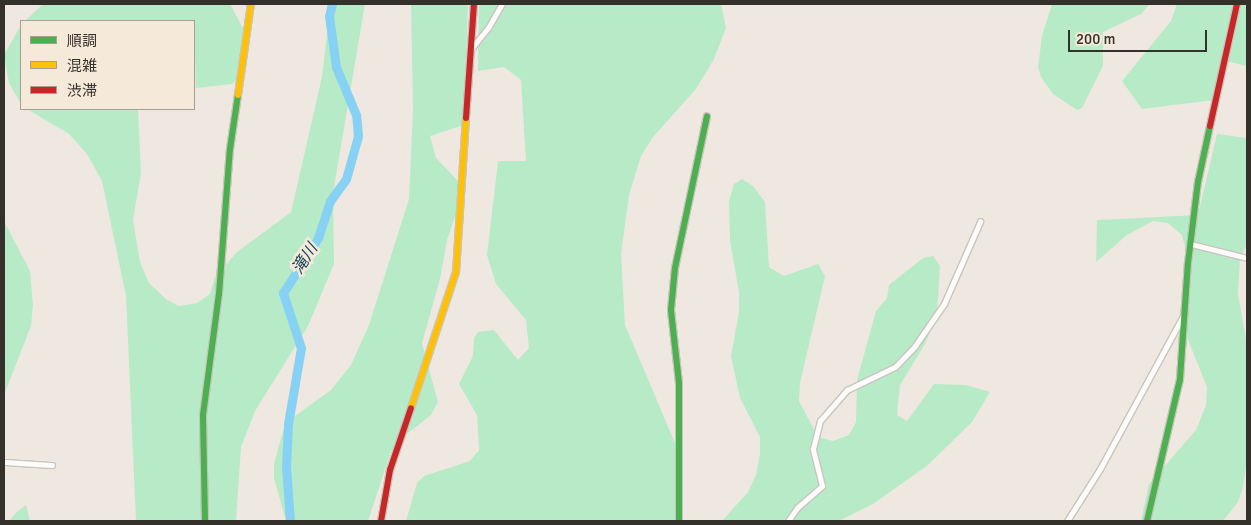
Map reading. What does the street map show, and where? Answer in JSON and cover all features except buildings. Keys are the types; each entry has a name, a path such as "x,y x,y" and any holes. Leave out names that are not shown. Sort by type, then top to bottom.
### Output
{"street":[{"path":"205,521 203,415 219,294 230,149 251,4"},
{"path":"381,521 390,470 456,272 474,4"},
{"path":"471,49 488,28 502,4"},
{"path":"1147,521 1180,379 1184,315 1198,182 1237,4"},
{"path":"679,521 679,383 672,325 673,285 707,116"},
{"path":"788,521 797,508 822,486 813,449 820,422 847,390 895,367 915,346 944,304 980,222"},
{"path":"1191,244 1247,258"},
{"path":"1067,521 1100,469 1184,315"},
{"path":"4,462 52,465"}],"green space":[{"path":"43,4 230,4 246,34 247,64 244,72 232,84 196,88 195,20 26,20"},
{"path":"327,4 365,4 333,193 334,264 308,326 255,411 241,447 236,521 136,521 126,296 102,181 87,154 69,134 29,110 138,110 141,173 133,220 140,262 149,283 167,300 179,306 197,303 210,294 215,277 237,252 291,212 322,77 327,34"},
{"path":"411,4 468,4 464,125 430,136 436,158 465,188 447,240 440,279 422,343 438,402 431,415 403,437 391,451 368,521 286,521 274,478 274,464 283,431 295,416 331,390 351,365 369,325 409,199 413,110"},
{"path":"479,4 721,4 726,28 714,59 696,89 653,137 641,156 629,195 621,254 625,325 678,450 683,482 681,521 406,521 417,483 424,476 470,461 479,450 477,415 459,384 473,356 474,338 478,332 494,330 518,360 529,348 526,320 496,284 487,255 498,161 526,161 521,80 504,67 478,71"},
{"path":"1052,4 1150,4 1141,14 1103,32 1103,66 1082,108 1077,110 1053,94 1041,77 1038,67 1042,36"},
{"path":"1177,4 1247,4 1247,66 1221,60 1214,100 1142,109 1122,81 1171,21"},
{"path":"20,27 20,102 9,83 4,55"},
{"path":"1217,134 1247,138 1247,244 1240,258 1238,294 1247,345 1247,458 1243,487 1238,502 1223,521 1141,521 1149,484 1196,430 1206,405 1207,387 1184,330 1181,312 1186,251 1182,235 1168,223 1153,221 1127,235 1096,262 1097,220 1198,215"},
{"path":"742,179 753,186 765,202 769,267 784,276 818,264 825,276 800,383 799,401 818,437 833,441 849,435 856,422 857,380 876,311 887,298 889,285 923,258 933,256 940,266 937,314 925,344 900,385 897,415 907,421 934,384 966,385 990,392 972,422 928,465 873,504 839,521 722,521 748,492 756,475 760,454 760,437 740,398 731,356 739,312 739,292 730,241 729,201 734,184"},
{"path":"4,221 30,271 33,305 31,326 4,395"},
{"path":"26,505 30,521 9,521 17,512"}],"waterway":[{"name":"滝川","path":"290,521 286,467 288,424 301,348 283,293 318,238 330,201 346,179 358,136 356,115 336,67 329,16 332,4"}],"traffic: fast":[{"path":"205,521 203,415 219,294 230,149 238,95"},
{"path":"679,521 679,383 671,310 675,268 707,116"},
{"path":"1147,521 1180,379 1188,263 1198,182 1210,126"}],"traffic: slow":[{"path":"238,95 251,4"},
{"path":"411,408 456,272 466,118"}],"traffic: jam":[{"path":"466,118 474,4"},
{"path":"1210,126 1237,4"},
{"path":"381,521 390,470 411,408"}]}
